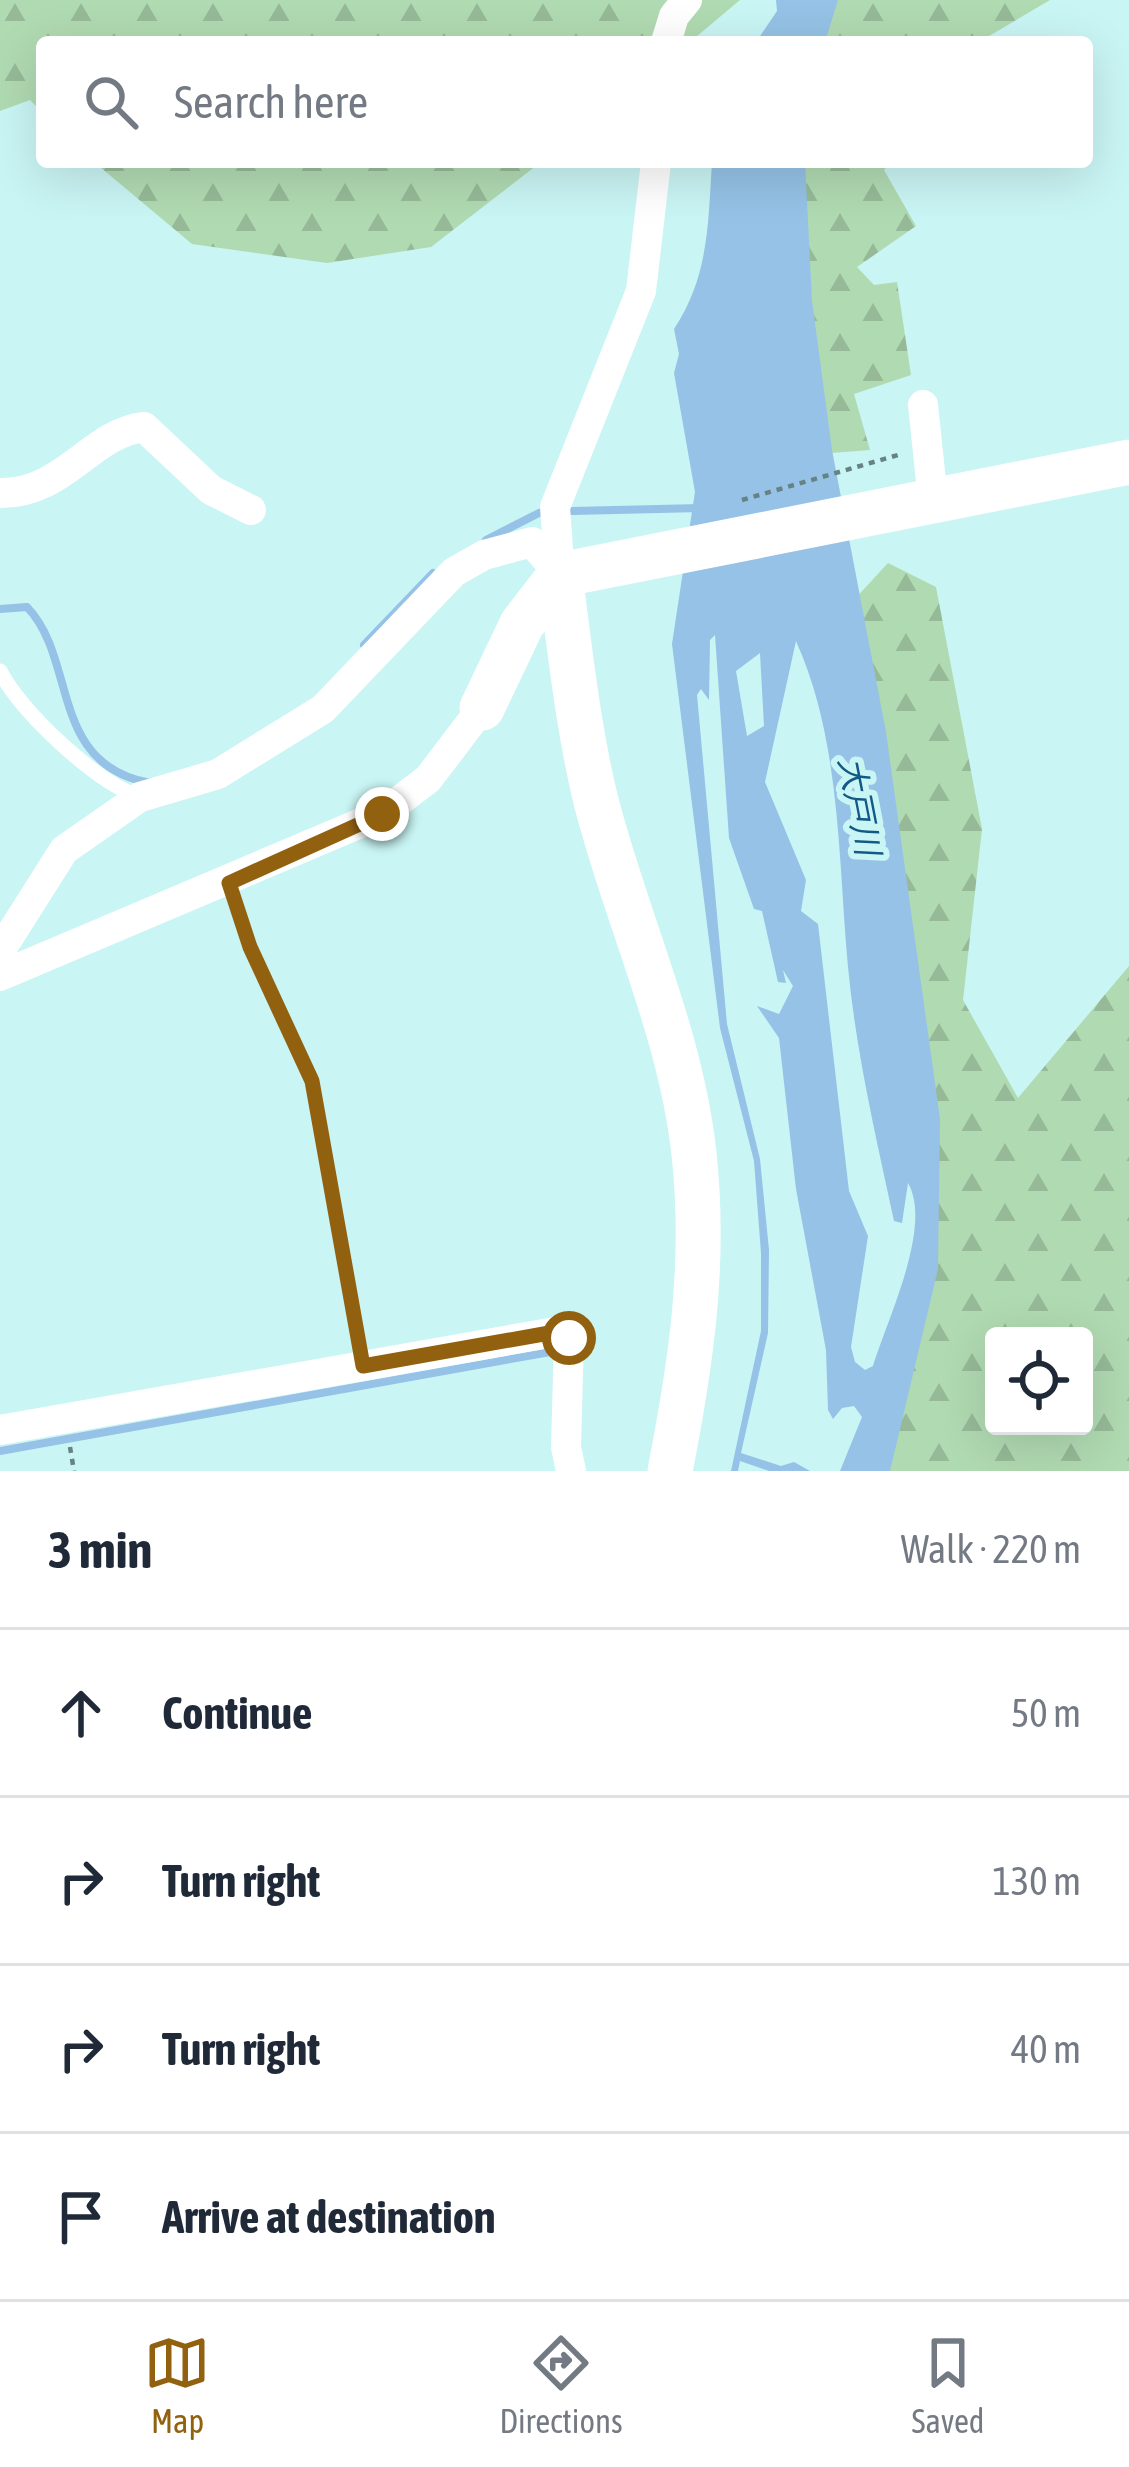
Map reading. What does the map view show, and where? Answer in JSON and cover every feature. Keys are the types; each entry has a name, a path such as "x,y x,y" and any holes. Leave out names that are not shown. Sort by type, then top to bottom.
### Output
{"street":[{"path":"655,168 641,291 555,508 560,575 596,800 679,1070 694,1151 701,1274 693,1355 670,1471"},
{"path":"923,405 933,500"},
{"path":"0,494 22,494 62,476 128,428 143,427 211,490 251,510"},
{"path":"0,976 179,896 229,883 382,814 428,779 482,708 522,624 560,575 1129,461"},
{"path":"0,951 64,850 140,796 218,774 323,709 420,601 484,555 532,542 560,575"},
{"path":"0,1430 555,1332 569,1338 566,1448 571,1471"}],"lane":[{"path":"0,670 10,690 86,764 117,788 140,796"}],"path":[{"path":"725,505 871,462"},
{"path":"229,883 250,947 312,1081 363,1366"}],"green space":[{"path":"0,0 740,0 697,36 36,36 36,106 30,100 0,111"},
{"path":"824,0 1050,0 989,36 808,36"},
{"path":"101,168 533,168 431,247 327,263 192,244"},
{"path":"789,168 886,168 916,226 857,267 874,285 897,282 911,375 854,394 870,450 819,454"},
{"path":"888,563 936,587 982,829 963,1000 1018,1098 1129,966 1129,1471 871,1471 907,1353 928,1121 840,615"}],"water":[{"path":"776,0 838,0 827,36 760,36 777,11"},
{"name":"大戸川","path":"712,168 805,168 812,301 832,450 886,732 940,1119 938,1269 890,1471 840,1471 862,1417 854,1406 842,1408 833,1419 828,1410 826,1350 796,1189 779,1038 757,1006 779,1014 793,986 783,970 786,983 778,982 762,911 754,909 729,838 715,635 710,640 709,700 701,689 697,695 727,1024 760,1159 769,1250 768,1333 741,1453 781,1466 794,1462 810,1471 769,1471 740,1461 738,1471 731,1471 761,1331 761,1253 754,1161 720,1028 672,644 695,492 674,373 679,354 674,329 694,289 707,228","holes":["796,641 811,679 830,759 852,999 894,1221 902,1223 908,1183 914,1201 912,1248 905,1273 873,1366 865,1370 855,1362 851,1347 868,1236 849,1191 818,924 801,911 806,880 765,782","760,653 764,726 747,736 736,671"]}],"waterway":[{"path":"572,511 701,508"},
{"path":"486,540 539,513"},
{"path":"364,645 433,573"},
{"path":"0,609 27,607 43,629 69,708 95,755 118,772 150,783"},
{"path":"0,1451 550,1352"}],"route":[{"path":"382,814 229,883 250,947 312,1081 363,1366 555,1332 569,1338"}]}
